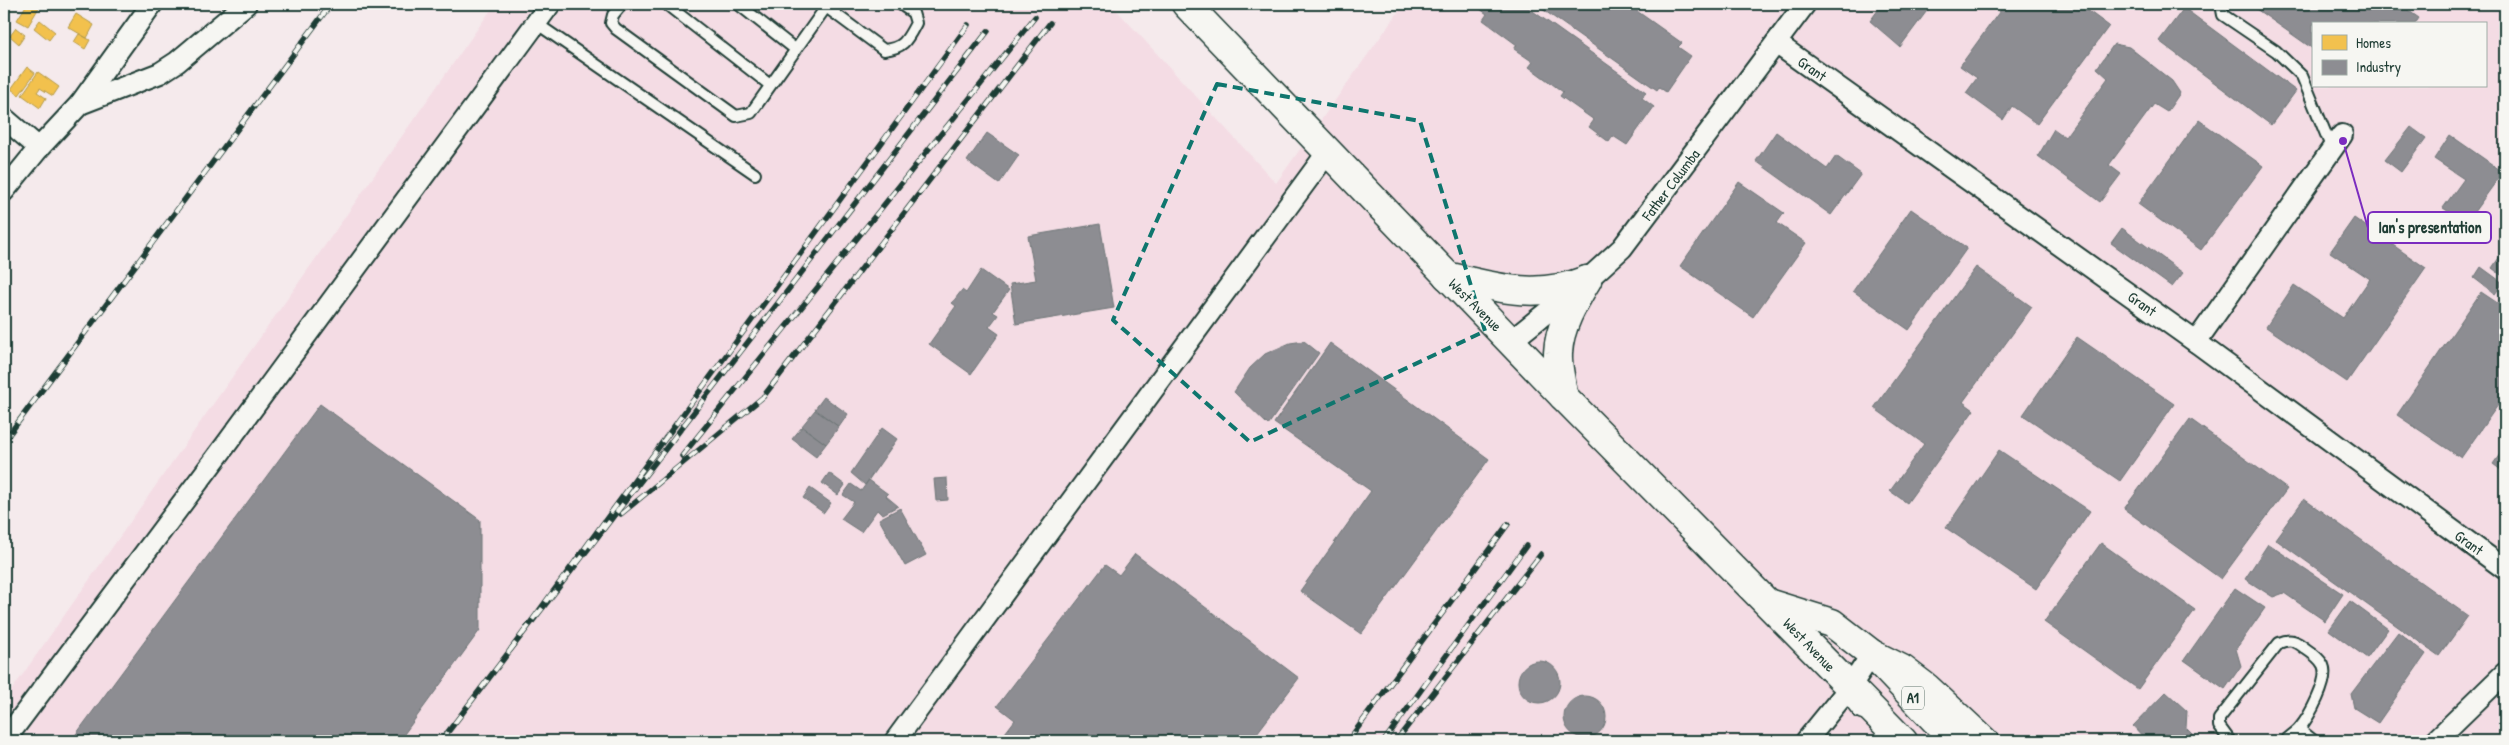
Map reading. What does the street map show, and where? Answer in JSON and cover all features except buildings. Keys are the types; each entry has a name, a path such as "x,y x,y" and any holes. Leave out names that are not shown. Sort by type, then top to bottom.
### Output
{"main road":[{"name":"West Avenue","path":"1186,4 1327,153 1563,396 1850,687"},
{"path":"1447,276 1496,288 1528,292 1552,291 1587,280"},
{"path":"1563,396 1558,352 1572,306 1587,280"},
{"name":"West Avenue","path":"1768,602 1832,623 1872,654"},
{"path":"1872,654 1902,669 1927,688 1984,741"},
{"name":"A1","path":"1872,654 1955,741"},
{"path":"1850,687 1891,741"},
{"name":"A1","path":"1850,687 1903,741"}],"street":[{"path":"4,191 39,148 80,104 152,4"},
{"path":"80,104 160,73 177,62 246,4"},
{"path":"4,741 550,4"},
{"name":"Father Columba","path":"1511,341 1587,280 1622,248 1805,4"},
{"name":"Grant","path":"1776,43 2196,342 2505,569"},
{"path":"4,118 39,148"},
{"path":"2196,342 2337,142"},
{"path":"895,741 1327,153"},
{"path":"1806,741 1850,687 1872,654"},
{"path":"2435,741 2505,673"}],"lane":[{"path":"622,4 613,15 611,24 616,29 736,116 750,113 824,6 884,50 898,48 908,38 916,23 912,14 900,4"},
{"path":"666,4 770,84"},
{"path":"738,4 795,50"},
{"path":"2221,4 2223,14 2276,51 2302,76 2337,142"},
{"path":"536,24 755,174"},
{"path":"2230,741 2219,726 2219,719 2279,644 2287,640 2296,641 2315,656 2323,664 2324,671 2323,684 2299,729 2285,741"},
{"path":"2299,729 2314,741"}],"highlighted area":[{"path":"1217,84 1420,121 1485,331 1250,442 1113,320"}],"shaded area":[{"path":"495,4 1111,4 1276,183 1404,4 2505,4 2505,741 4,741 4,701"}],"railway":[{"path":"4,441 331,4"},
{"path":"682,456 1035,17"},
{"path":"621,514 763,397 1050,23"},
{"path":"968,25 511,649 988,31"},
{"path":"1348,741 1508,524"},
{"path":"1384,741 1526,546"},
{"path":"1396,741 1541,554"},
{"path":"441,741 515,644"}],"place":[{"name":"Ian's presentation","path":"2343,141"}]}
